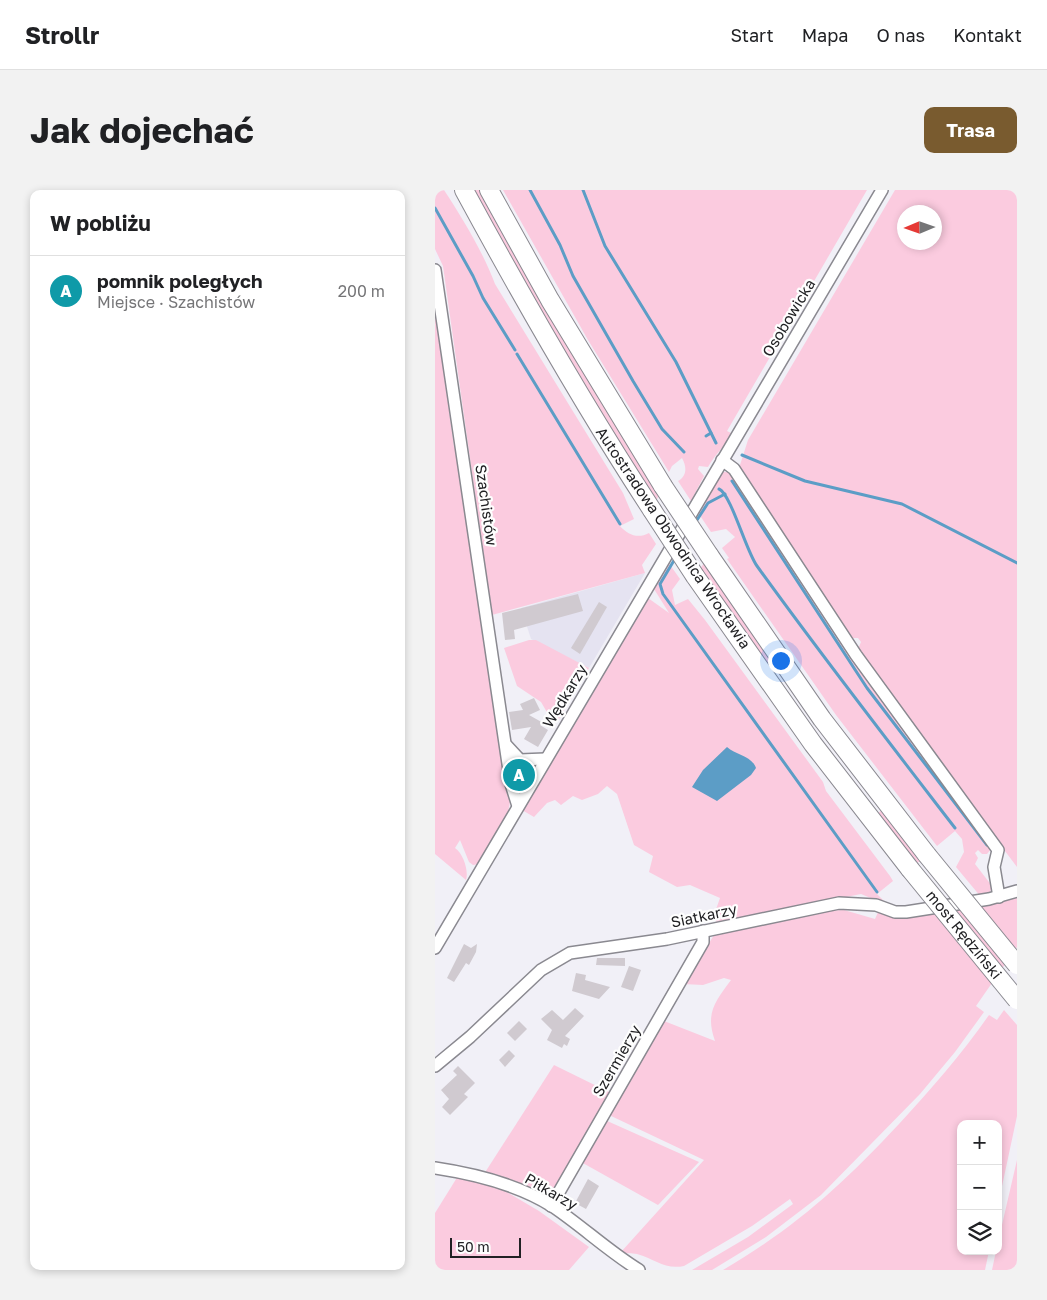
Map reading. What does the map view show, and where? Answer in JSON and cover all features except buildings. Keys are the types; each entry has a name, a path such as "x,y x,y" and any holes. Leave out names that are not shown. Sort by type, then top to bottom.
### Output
{"highway":[{"name":"Autostradowa Obwodnica Wrocławia","path":"464,190 532,315 613,451 695,576 813,744 910,869"},
{"name":"Autostradowa Obwodnica Wrocławia","path":"489,190 550,300 663,486 822,719 927,855"},
{"name":"most Rędziński","path":"927,855 1017,965"},
{"name":"most Rędziński","path":"910,869 1017,1000"}],"street":[{"name":"Osobowicka","path":"722,460 882,190"},
{"name":"Szachistów","path":"435,270 513,797 518,806"},
{"name":"Wędkarzy","path":"435,948 722,460"},
{"path":"722,460 734,468 856,655 998,850 995,867 999,897"},
{"path":"506,745 520,760 545,759"},
{"name":"Siatkarzy","path":"435,1066 477,1031 541,970 570,953 667,939 839,903 875,905 895,912 906,912 999,897 1017,891"},
{"name":"Szermierzy","path":"551,1206 703,942 703,931"},
{"name":"Piłkarzy","path":"435,1168 515,1187 551,1206 639,1270"}],"shaded area":[{"path":"435,190 444,190 458,212 479,248 495,284 623,493 634,519 620,526 626,532 637,536 649,533 656,544 642,565 645,573 492,615 443,266 435,249"},
{"path":"473,190 480,190 562,335 659,494 656,502 552,332"},
{"path":"503,190 867,190 727,431 731,433 729,438 708,467 699,466 698,469 704,476 691,501 678,481 683,477 685,471 682,458 672,466 669,472 588,340"},
{"path":"895,190 1017,190 1017,867 902,714 858,649 861,642 858,638 849,638 737,466 740,465 748,440"},
{"path":"435,309 454,447 457,449 511,797 507,817 480,864 473,865 469,862 460,840 455,848 465,862 466,880 435,854"},
{"path":"731,472 991,849 987,854 982,854 978,850 975,853 978,858 975,864 992,886 989,895 981,897 956,867 964,852 962,839 955,831 937,846 836,715 727,559 729,558 722,548 735,537 726,529 711,532 697,511 720,473"},
{"path":"668,562 680,579 672,590 675,605 688,599 823,782 826,791 893,881 877,894 895,908 861,894 718,923 713,918 720,898 690,885 677,887 649,872 653,856 634,845 617,794 607,786 598,794 582,800 573,796 561,805 555,800 547,803 534,817 522,810 648,598 669,613 654,589 656,581"},
{"path":"704,563 776,667 771,671 700,569"},
{"path":"645,573 589,668 531,639 521,608"},
{"path":"529,640 536,640 589,668 559,719 548,714 541,702 517,686 504,648"},
{"path":"514,761 534,768 520,791 517,790"},
{"path":"882,810 921,860 916,864 877,814"},
{"path":"1017,895 1017,947 976,1006 984,1012 955,1052 920,1094 821,1195 766,1237 712,1270 692,1270 748,1237 793,1204 790,1199 752,1226 684,1266 671,1267 637,1254 621,1252 704,1160 609,1115 664,1021 715,1041 711,1015 720,995 731,980 724,978 703,985 683,984 716,932 822,911 844,910 875,919 879,910"},
{"path":"1004,1010 1017,1025 1017,1116 1002,1186 1002,1120 957,1120 957,1255 988,1255 985,1270 723,1270 773,1238 838,1186 923,1098 989,1015 997,1020"},
{"path":"554,1065 611,1093 553,1195 547,1197 484,1174"},
{"path":"605,1120 699,1162 658,1205 581,1162"},
{"path":"1017,1160 1017,1270 992,1270 995,1255 1002,1255 1002,1225"},
{"path":"458,1176 505,1191 539,1211 589,1247 569,1270 435,1270 435,1213"}],"water":[{"path":"727,747 747,758 756,768 751,775 717,801 692,787 703,770"}],"waterway":[{"path":"530,190 560,245 573,276 633,381 662,429 684,452"},
{"path":"583,190 605,246 676,362 716,443"},
{"path":"435,208 473,276 483,298 515,350"},
{"path":"517,354 620,524"},
{"path":"706,436 711,433"},
{"path":"742,455 805,481 902,504 1017,563"},
{"path":"732,481 867,688 987,845"},
{"path":"719,489 724,493 728,501 757,566 955,828"},
{"path":"695,523 708,503 725,494"},
{"path":"676,557 660,584 663,594 877,892"}],"place":[{"name":"pomnik poległych","path":"519,775"}]}
